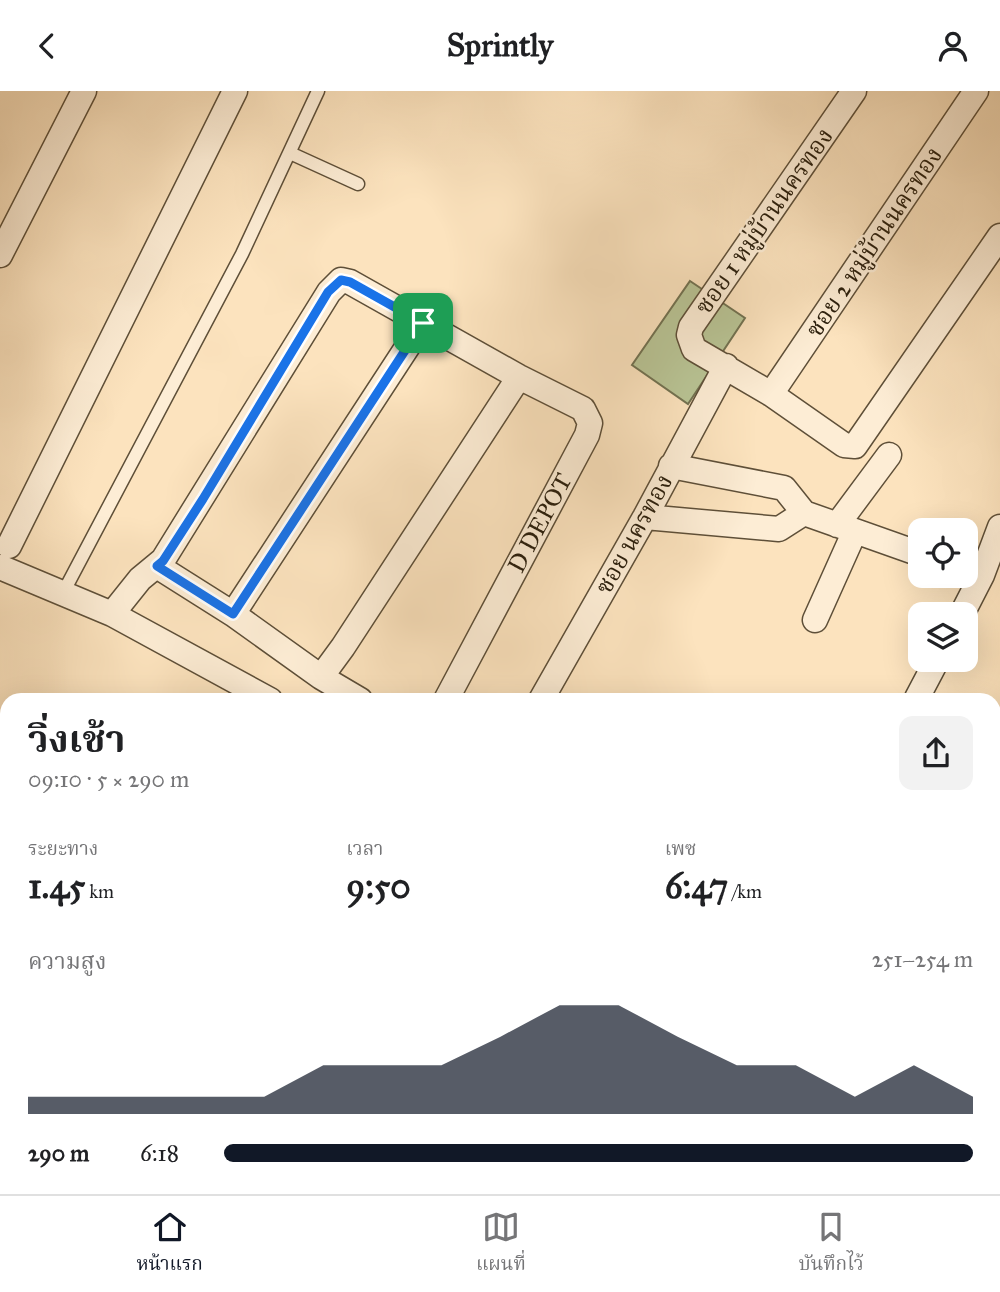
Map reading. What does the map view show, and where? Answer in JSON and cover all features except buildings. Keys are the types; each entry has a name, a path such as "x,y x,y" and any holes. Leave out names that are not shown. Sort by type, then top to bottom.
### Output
{"street":[{"path":"0,255 84,91"},
{"path":"235,91 5,557 63,593 112,614 257,693"},
{"name":"ซอย 1 หมู่บ้านนครทอง","path":"854,91 691,327 689,335 694,349 771,394 844,446 855,446 1000,236"},
{"name":"ซอย 2 หมู่บ้านนครทอง","path":"771,394 976,91"},
{"name":"D DEPOT","path":"112,614 140,579 163,561 186,527 328,292 341,280 350,282 519,377 583,409 589,418 590,427 450,693"},
{"path":"233,614 423,323"},
{"name":"ซอย นครทอง","path":"545,693 645,517 726,366"},
{"path":"321,677 519,377"},
{"path":"815,620 845,529 889,455"},
{"path":"671,466 784,488 804,513 908,550"},
{"path":"645,517 779,529 804,513"},
{"path":"968,602 983,575 1000,527"},
{"path":"157,566 348,693"},
{"path":"920,693 931,672"}],"lane":[{"path":"63,593 242,254 318,91"},
{"path":"289,153 358,184"}],"green space":[{"path":"690,281 745,318 688,404 632,365"}],"route":[{"path":"341,280 350,282 423,323 233,614 157,566 180,536 328,292 341,280"}]}
